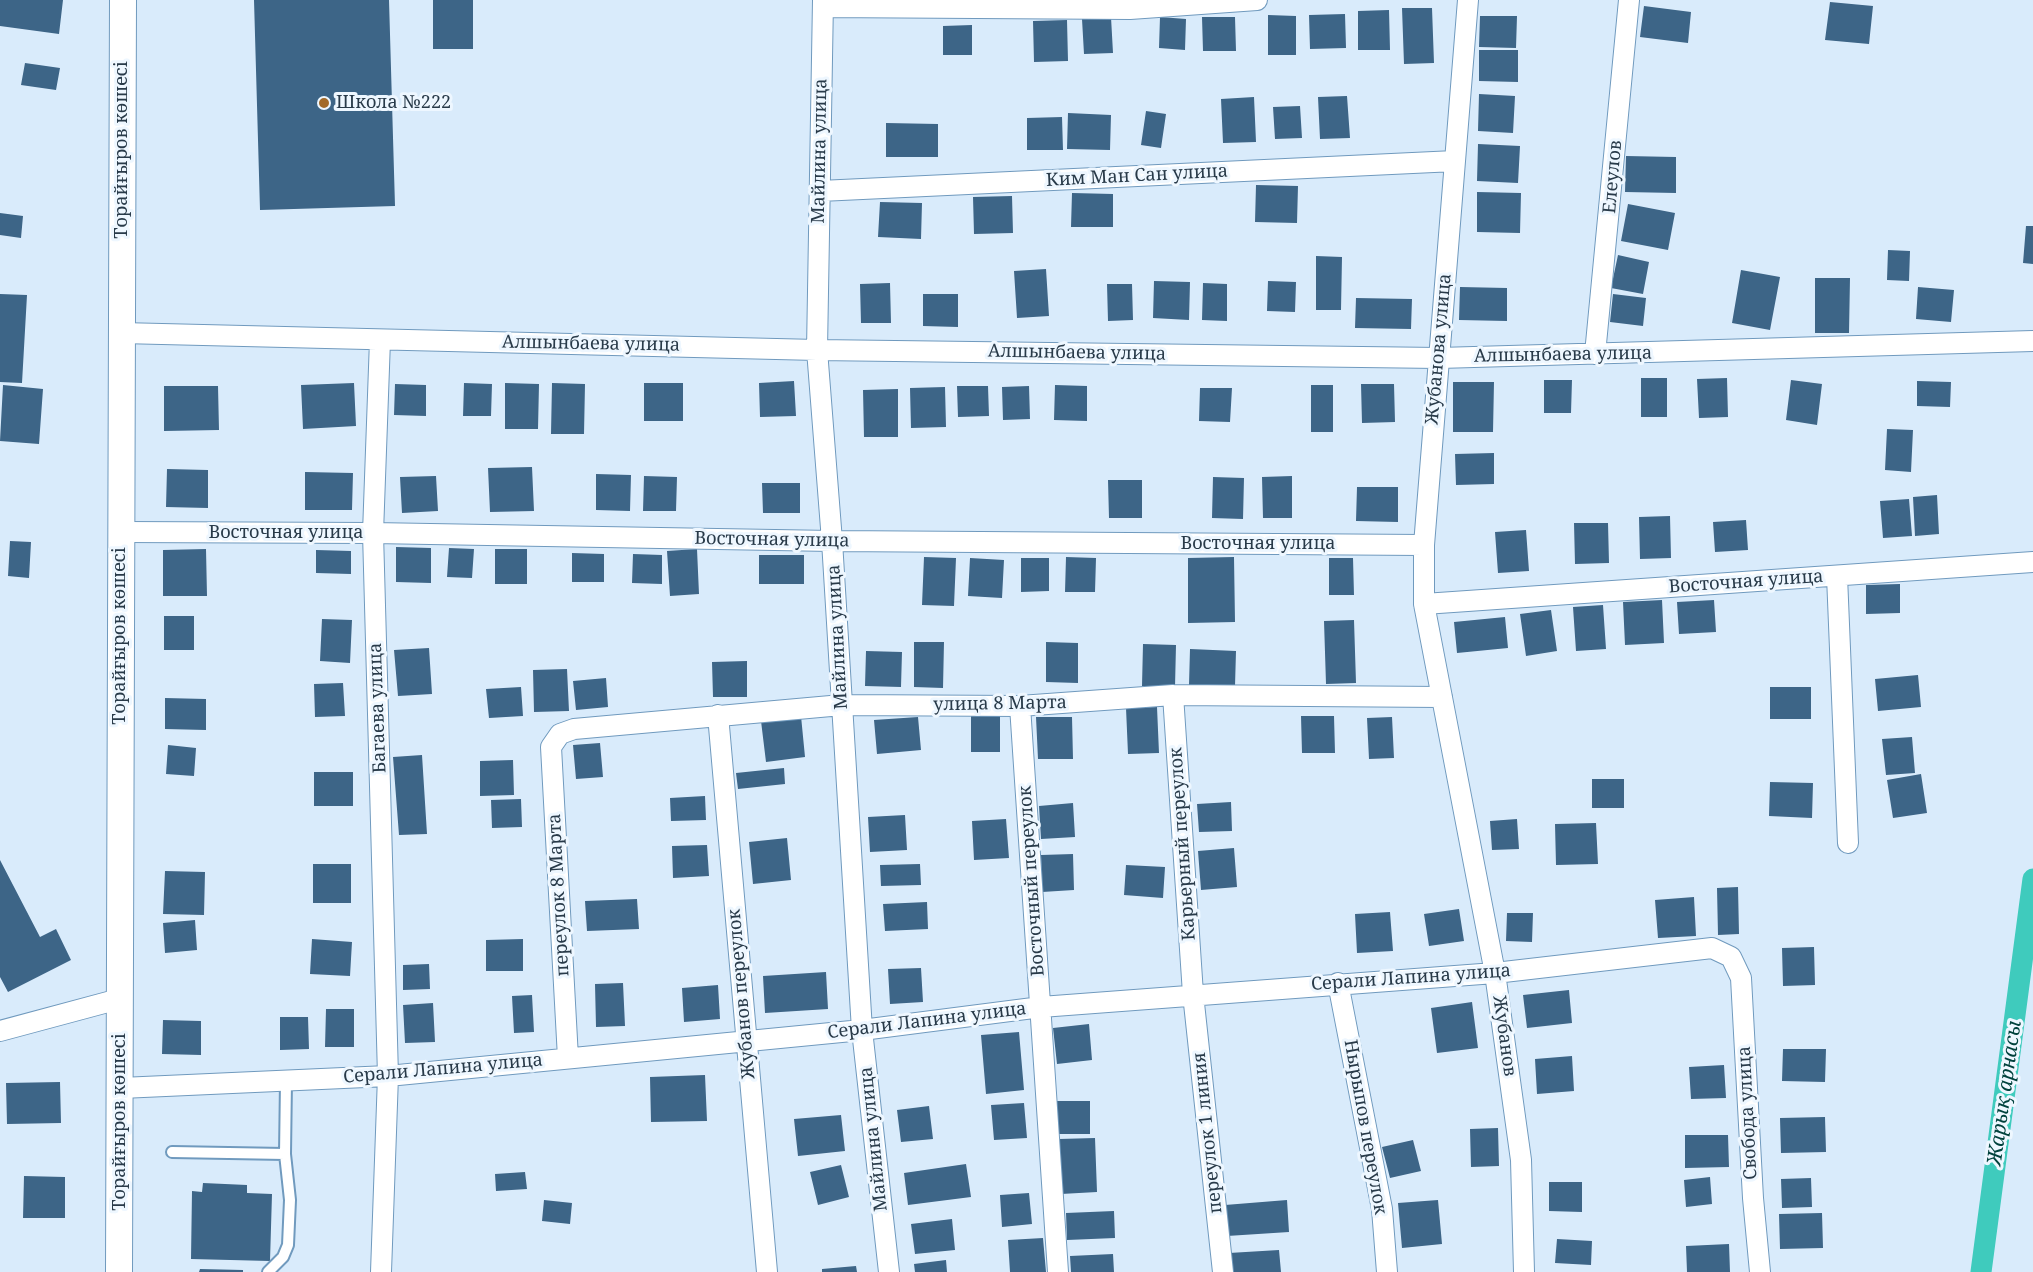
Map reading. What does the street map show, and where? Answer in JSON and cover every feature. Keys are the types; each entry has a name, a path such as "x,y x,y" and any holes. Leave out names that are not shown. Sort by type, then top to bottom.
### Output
{"street":[{"name":"Торайғыров көшесі","path":"119,1272 123,0"},
{"path":"823,4 1130,9 1257,0"},
{"name":"Жубанова улица","path":"1442,697 1424,604 1424,545 1468,0"},
{"name":"Елеулов","path":"1595,354 1629,0"},
{"name":"Майлина улица","path":"823,4 817,350 832,542 862,1030 889,1272"},
{"name":"Ким Ман Сан улица","path":"820,191 1455,161"},
{"name":"Алшынбаева улица","path":"122,333 817,350 1439,358 2033,341"},
{"name":"Багаева улица","path":"380,340 373,533 388,1076 381,1272"},
{"name":"Восточная улица","path":"121,532 373,533 832,542 1424,545"},
{"name":"Восточная улица","path":"1424,604 2033,562"},
{"path":"1837,576 1848,843"},
{"name":"улица 8 Марта","path":"560,734 574,729 842,705 1020,706 1173,695 1442,697"},
{"name":"Карьерный переулок","path":"1173,695 1193,994"},
{"name":"Жубанов","path":"1442,697 1495,973 1521,1160 1524,1272"},
{"name":"Восточный переулок","path":"1020,706 1058,1272"},
{"name":"Жубанов переулок","path":"718,715 767,1272"},
{"name":"переулок 8 Марта","path":"560,734 551,747 568,1058"},
{"name":"Серали Лапина улица","path":"121,1088 388,1076 862,1030 1041,1007 1338,982 1495,973 1712,948 1731,957"},
{"name":"Свобода улица","path":"1731,957 1741,978 1753,1198 1760,1272"},
{"name":"Нырыпов переулок","path":"1338,982 1382,1209 1387,1272"},
{"name":"переулок 1 линия","path":"1193,994 1223,1272"},
{"path":"0,1031 119,999"}],"lane":[{"path":"268,1272 284,1257 288,1245 290,1200 285,1154 286,1081"},
{"path":"172,1152 285,1154"}],"building":[{"path":"0,0 63,0 59,34 0,26"},
{"name":"Школа №222","path":"254,0 389,0 395,206 260,210"},
{"path":"433,0 473,0 473,49 433,49"},
{"path":"1830,2 1873,6 1869,44 1825,40"},
{"path":"1644,6 1691,12 1688,43 1640,37"},
{"path":"1402,8 1432,8 1434,63 1404,64"},
{"path":"1389,10 1390,50 1358,50 1358,11"},
{"path":"1345,14 1346,48 1310,49 1309,15"},
{"path":"1268,15 1296,16 1296,55 1268,55"},
{"path":"1480,16 1517,16 1516,48 1479,47"},
{"path":"1111,17 1113,53 1084,54 1082,19"},
{"path":"1160,17 1186,19 1185,50 1159,48"},
{"path":"1202,17 1235,17 1236,51 1203,51"},
{"path":"1067,20 1068,61 1034,62 1033,21"},
{"path":"972,25 972,55 943,55 943,26"},
{"path":"1479,50 1518,50 1518,82 1479,81"},
{"path":"25,63 60,68 56,90 21,85"},
{"path":"1479,94 1515,96 1513,133 1478,131"},
{"path":"1347,96 1350,138 1320,139 1318,97"},
{"path":"1254,97 1256,142 1223,143 1221,99"},
{"path":"1300,106 1302,138 1275,139 1273,107"},
{"path":"1146,111 1166,114 1161,148 1141,145"},
{"path":"1068,113 1111,115 1110,150 1067,149"},
{"path":"1062,117 1063,150 1027,150 1027,118"},
{"path":"886,123 938,124 938,157 886,157"},
{"path":"1478,144 1520,146 1518,183 1477,181"},
{"path":"1626,156 1676,157 1676,193 1625,192"},
{"path":"1256,185 1298,186 1297,223 1255,222"},
{"path":"1477,192 1521,193 1520,233 1477,232"},
{"path":"1072,193 1113,194 1113,227 1071,227"},
{"path":"1012,196 1013,233 974,234 973,197"},
{"path":"880,202 922,203 921,239 878,237"},
{"path":"1628,204 1675,213 1668,250 1621,241"},
{"path":"0,213 23,216 21,238 0,235"},
{"path":"2026,226 2033,226 2033,264 2023,263"},
{"path":"1888,250 1910,251 1909,281 1887,280"},
{"path":"1618,255 1649,262 1643,294 1611,288"},
{"path":"1316,256 1342,257 1341,310 1316,310"},
{"path":"1046,269 1049,316 1017,318 1014,271"},
{"path":"1741,270 1780,277 1770,330 1732,323"},
{"path":"1815,278 1850,278 1849,333 1815,333"},
{"path":"1154,281 1190,282 1189,320 1153,318"},
{"path":"1268,281 1296,282 1295,312 1267,311"},
{"path":"890,283 891,323 861,323 860,284"},
{"path":"1203,283 1227,284 1227,321 1202,320"},
{"path":"1107,284 1132,284 1133,320 1108,321"},
{"path":"1460,287 1507,288 1507,321 1459,320"},
{"path":"1918,287 1954,290 1951,322 1916,319"},
{"path":"0,294 27,295 22,383 0,382"},
{"path":"923,294 958,294 958,327 923,326"},
{"path":"1613,294 1646,298 1643,326 1610,322"},
{"path":"1356,298 1412,299 1411,329 1355,328"},
{"path":"1641,378 1667,378 1667,417 1641,417"},
{"path":"1727,378 1728,417 1699,418 1697,379"},
{"path":"1544,380 1572,380 1571,413 1544,413"},
{"path":"1791,380 1822,384 1817,425 1786,420"},
{"path":"794,381 796,416 760,417 759,383"},
{"path":"1917,381 1951,382 1950,407 1917,406"},
{"path":"1453,382 1494,382 1493,432 1453,432"},
{"path":"354,383 356,426 303,429 301,385"},
{"path":"464,383 492,384 491,416 463,416"},
{"path":"505,383 539,384 538,429 505,429"},
{"path":"552,383 585,384 584,434 551,434"},
{"path":"644,383 683,383 683,421 644,421"},
{"path":"395,384 426,385 426,416 394,415"},
{"path":"1361,384 1394,384 1395,422 1362,423"},
{"path":"3,385 43,389 39,444 0,441"},
{"path":"1055,385 1087,386 1087,421 1054,420"},
{"path":"1311,385 1333,385 1333,432 1311,432"},
{"path":"164,386 218,386 219,430 164,431"},
{"path":"957,386 988,386 989,416 958,417"},
{"path":"1029,386 1030,419 1003,420 1002,387"},
{"path":"945,387 946,427 911,428 910,388"},
{"path":"1200,388 1232,388 1230,422 1199,421"},
{"path":"898,389 898,437 864,437 863,390"},
{"path":"1887,429 1913,430 1911,472 1885,470"},
{"path":"1494,453 1494,484 1456,485 1455,454"},
{"path":"532,467 534,511 490,512 488,468"},
{"path":"167,469 208,470 208,508 166,507"},
{"path":"305,472 353,473 352,510 305,510"},
{"path":"596,474 631,475 630,511 596,510"},
{"path":"436,476 438,511 402,513 400,477"},
{"path":"644,476 677,477 676,511 643,511"},
{"path":"1292,476 1292,518 1263,518 1262,477"},
{"path":"1213,477 1244,478 1243,519 1212,518"},
{"path":"1108,480 1142,480 1142,518 1109,518"},
{"path":"762,483 800,483 800,513 763,513"},
{"path":"1357,487 1398,487 1398,522 1356,521"},
{"path":"1937,495 1939,534 1915,536 1913,497"},
{"path":"1909,499 1912,536 1883,538 1880,501"},
{"path":"1670,516 1671,558 1640,559 1639,517"},
{"path":"1746,520 1748,550 1715,552 1713,522"},
{"path":"1574,523 1608,523 1609,563 1575,564"},
{"path":"1526,530 1529,571 1498,573 1495,532"},
{"path":"10,541 31,542 29,578 8,576"},
{"path":"396,547 431,548 431,583 396,582"},
{"path":"449,548 474,549 472,578 447,577"},
{"path":"206,549 207,596 163,596 163,550"},
{"path":"495,549 527,549 527,584 495,584"},
{"path":"697,549 699,594 670,596 667,551"},
{"path":"316,550 351,551 351,574 316,573"},
{"path":"572,553 604,554 604,582 572,582"},
{"path":"633,554 662,555 662,584 632,583"},
{"path":"759,555 804,555 804,584 759,584"},
{"path":"924,557 956,558 954,606 922,605"},
{"path":"1066,557 1096,558 1095,592 1065,592"},
{"path":"1234,557 1235,622 1188,623 1188,558"},
{"path":"970,558 1004,560 1002,598 968,596"},
{"path":"1021,558 1049,558 1049,591 1021,592"},
{"path":"1329,558 1353,558 1354,595 1329,595"},
{"path":"1900,584 1900,613 1866,614 1866,585"},
{"path":"1662,600 1664,643 1625,645 1623,602"},
{"path":"1714,600 1716,632 1679,634 1677,602"},
{"path":"1603,605 1606,649 1576,651 1573,607"},
{"path":"1551,610 1557,651 1526,656 1520,614"},
{"path":"164,616 194,616 194,650 164,650"},
{"path":"1505,617 1508,648 1457,653 1454,622"},
{"path":"322,619 352,620 350,663 320,661"},
{"path":"1354,620 1356,683 1326,684 1324,621"},
{"path":"914,642 944,642 943,688 914,687"},
{"path":"1046,642 1078,643 1078,683 1046,682"},
{"path":"1143,644 1176,645 1175,687 1142,686"},
{"path":"429,648 432,694 398,696 394,650"},
{"path":"1190,649 1236,651 1235,686 1189,685"},
{"path":"866,651 902,652 901,687 865,686"},
{"path":"747,661 747,697 713,697 712,662"},
{"path":"567,669 569,711 534,712 533,670"},
{"path":"1918,675 1921,707 1878,711 1875,679"},
{"path":"606,678 608,707 576,710 573,681"},
{"path":"343,683 345,716 315,717 314,684"},
{"path":"521,687 523,716 489,718 486,689"},
{"path":"1770,687 1811,687 1811,719 1770,719"},
{"path":"165,698 206,699 206,730 165,729"},
{"path":"1157,707 1159,753 1128,754 1126,708"},
{"path":"1000,715 1000,752 971,752 971,716"},
{"path":"801,716 805,757 766,762 761,721"},
{"path":"1301,716 1334,716 1335,753 1302,753"},
{"path":"918,717 921,750 877,754 874,720"},
{"path":"1036,717 1072,717 1073,759 1038,759"},
{"path":"1392,717 1394,758 1369,759 1367,718"},
{"path":"1912,737 1915,773 1886,775 1882,739"},
{"path":"600,743 603,777 576,779 573,745"},
{"path":"168,745 196,748 194,776 166,774"},
{"path":"422,755 427,834 399,835 393,757"},
{"path":"513,760 514,795 480,796 480,761"},
{"path":"784,768 785,784 738,789 736,773"},
{"path":"314,772 353,772 353,806 314,806"},
{"path":"1921,774 1927,813 1893,818 1887,780"},
{"path":"1592,779 1624,779 1624,808 1592,808"},
{"path":"1770,782 1813,783 1812,818 1769,816"},
{"path":"705,796 706,820 671,821 670,798"},
{"path":"521,799 522,827 492,828 491,800"},
{"path":"1231,802 1232,831 1199,832 1197,804"},
{"path":"1073,803 1075,837 1041,839 1039,806"},
{"path":"905,815 907,850 870,852 868,817"},
{"path":"1006,819 1009,858 974,860 972,821"},
{"path":"1517,819 1519,849 1492,850 1490,821"},
{"path":"1596,823 1598,864 1556,865 1555,824"},
{"path":"787,838 791,880 753,884 749,842"},
{"path":"707,845 709,876 673,878 672,846"},
{"path":"1234,848 1237,887 1201,890 1198,851"},
{"path":"1073,854 1074,890 1042,892 1041,855"},
{"path":"0,860 40,937 56,929 71,960 8,992 0,977"},
{"path":"313,864 351,864 351,903 313,903"},
{"path":"920,864 921,885 881,886 880,865"},
{"path":"1126,865 1165,867 1163,898 1124,895"},
{"path":"165,871 205,872 204,915 163,914"},
{"path":"1738,887 1739,934 1718,935 1717,888"},
{"path":"1694,897 1696,936 1658,938 1655,900"},
{"path":"637,899 639,929 587,931 585,901"},
{"path":"927,902 928,929 885,931 883,904"},
{"path":"1459,909 1464,941 1429,946 1424,914"},
{"path":"1390,912 1393,951 1357,953 1355,914"},
{"path":"1507,913 1533,913 1532,942 1506,941"},
{"path":"195,920 197,950 165,953 163,923"},
{"path":"312,939 352,942 350,976 310,974"},
{"path":"523,939 523,971 486,971 486,940"},
{"path":"1814,947 1815,985 1783,986 1782,948"},
{"path":"429,964 430,989 403,990 403,965"},
{"path":"921,968 923,1002 890,1004 888,969"},
{"path":"826,972 828,1009 765,1013 763,976"},
{"path":"623,983 625,1026 596,1027 595,984"},
{"path":"718,985 720,1019 684,1022 682,988"},
{"path":"1569,990 1572,1023 1527,1028 1523,995"},
{"path":"532,995 534,1032 514,1033 512,996"},
{"path":"1472,1002 1478,1048 1437,1053 1431,1008"},
{"path":"433,1003 435,1042 405,1043 403,1005"},
{"path":"326,1009 354,1009 354,1047 325,1047"},
{"path":"280,1017 308,1017 309,1049 280,1050"},
{"path":"163,1020 201,1021 201,1055 162,1054"},
{"path":"1089,1024 1092,1060 1057,1064 1053,1028"},
{"path":"1019,1032 1024,1090 986,1094 981,1035"},
{"path":"1783,1049 1826,1049 1825,1082 1782,1081"},
{"path":"1572,1056 1574,1091 1537,1094 1535,1059"},
{"path":"1724,1065 1726,1098 1691,1099 1689,1067"},
{"path":"705,1075 707,1121 651,1122 650,1077"},
{"path":"60,1082 61,1123 7,1124 6,1083"},
{"path":"1057,1101 1090,1101 1090,1134 1057,1134"},
{"path":"1024,1103 1027,1138 994,1140 991,1105"},
{"path":"929,1106 933,1139 901,1142 897,1110"},
{"path":"841,1115 845,1151 798,1156 794,1119"},
{"path":"1825,1117 1826,1152 1781,1153 1780,1118"},
{"path":"1498,1128 1499,1166 1471,1167 1470,1129"},
{"path":"1685,1135 1728,1135 1729,1167 1685,1168"},
{"path":"1095,1138 1097,1192 1061,1194 1059,1139"},
{"path":"1413,1140 1421,1171 1390,1178 1382,1147"},
{"path":"966,1164 971,1197 908,1205 904,1173"},
{"path":"841,1165 849,1197 818,1205 810,1172"},
{"path":"525,1172 527,1189 496,1191 495,1174"},
{"path":"24,1176 65,1177 65,1218 23,1218"},
{"path":"1710,1177 1712,1204 1686,1207 1684,1180"},
{"path":"1811,1178 1812,1207 1782,1208 1781,1179"},
{"path":"1549,1182 1582,1182 1582,1212 1549,1211"},
{"path":"203,1183 247,1185 247,1193 272,1194 270,1261 191,1259 192,1191 202,1192"},
{"path":"1029,1193 1032,1224 1002,1227 1000,1195"},
{"path":"544,1200 572,1203 570,1224 542,1221"},
{"path":"1287,1200 1289,1232 1227,1236 1225,1205"},
{"path":"1438,1200 1442,1244 1402,1248 1398,1203"},
{"path":"1114,1211 1115,1238 1067,1240 1066,1213"},
{"path":"1822,1213 1823,1248 1780,1249 1779,1214"},
{"path":"952,1219 955,1250 915,1254 911,1224"},
{"path":"1043,1238 1046,1272 1010,1272 1008,1240"},
{"path":"1557,1239 1592,1241 1591,1265 1555,1263"},
{"path":"1729,1244 1730,1272 1687,1272 1686,1246"},
{"path":"1279,1250 1281,1272 1231,1272 1229,1253"},
{"path":"1113,1254 1114,1272 1071,1272 1070,1256"},
{"path":"946,1260 947,1272 915,1272 914,1264"},
{"path":"856,1266 857,1272 822,1272 822,1269"},
{"path":"200,1269 243,1270 243,1272 199,1272"}],"waterway":[{"name":"Жарық арнасы","path":"1981,1272 2033,879"}],"place":[{"name":"Школа №222","path":"324,103"}]}
